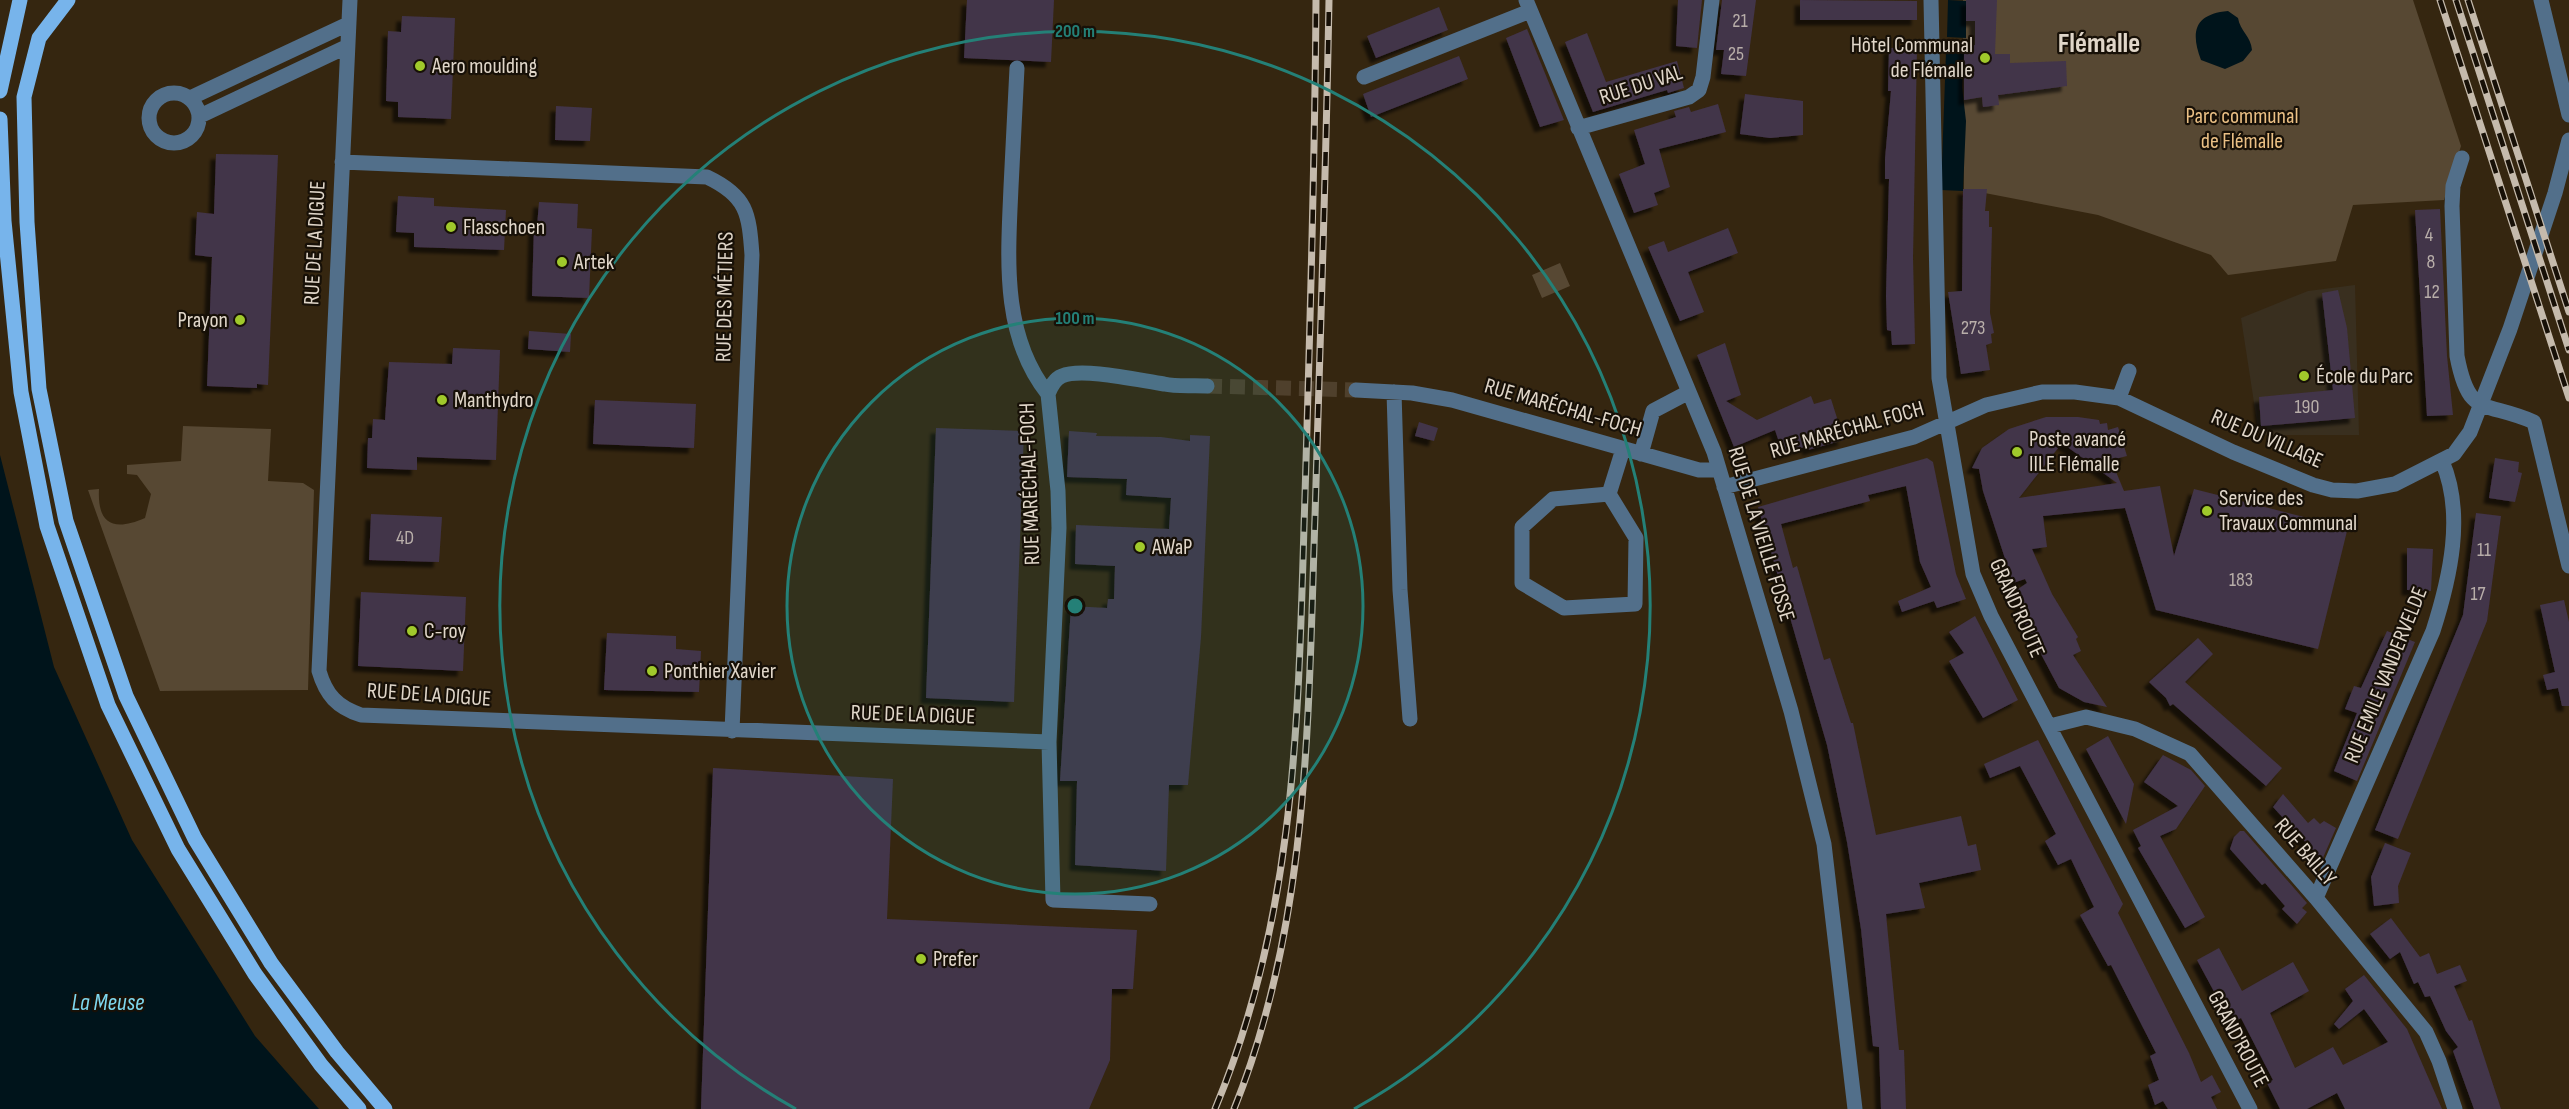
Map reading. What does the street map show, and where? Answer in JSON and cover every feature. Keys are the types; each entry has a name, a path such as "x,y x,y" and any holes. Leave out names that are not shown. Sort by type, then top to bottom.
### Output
{"main road":[{"path":"0,91 20,0"},
{"path":"68,0 39,38 24,97 27,222 39,389 66,521 126,696 195,839 271,963 337,1052 385,1109"},
{"path":"0,119 4,221 21,392 47,526 108,705 178,849 255,974 321,1065 359,1109"}],"street":[{"name":"RUE DE LA DIGUE","path":"350,0 346,47 319,671 324,688 344,709 361,715 1049,742"},
{"name":"RUE DU VAL","path":"1578,128 1689,97 1699,90 1712,0"},
{"name":"GRAND'ROUTE","path":"1931,0 1940,378 1959,502 1973,574 1991,616 2250,1109"},
{"path":"2541,0 2569,115"},
{"path":"1364,77 1528,6"},
{"name":"RUE DE LA VIEILLE FOSSE","path":"1528,6 1689,392 1719,470 1791,711 1824,844 1855,1109"},
{"path":"190,98 200,116 196,131 191,137 177,144 162,140 151,129 149,115 159,98 171,93 190,98 348,24"},
{"path":"200,116 346,47"},
{"path":"1017,68 1007,270 1016,324 1028,363 1032,373 1048,394"},
{"name":"RUE DU VILLAGE","path":"1948,424 1986,405 2042,392 2075,392 2119,398 2234,452 2313,485 2332,490 2357,491 2395,484 2454,454 2470,432 2518,306 2555,193 2569,140"},
{"path":"2462,158 2453,186 2452,206 2457,356 2462,379 2470,398 2481,405 2512,412 2534,422 2569,566"},
{"name":"RUE DES MÉTIERS","path":"342,162 707,177 727,186 740,200 749,217 752,255 732,731"},
{"path":"2119,398 2130,371"},
{"name":"RUE MARÉCHAL-FOCH","path":"1150,904 1053,900 1049,742 1059,528 1058,491 1048,394 1053,382 1062,375 1077,374 1127,376 1166,385 1207,386"},
{"name":"RUE MARÉCHAL-FOCH","path":"1356,390 1394,392 1452,400 1699,470 1719,470"},
{"path":"1394,392 1400,590 1410,719"},
{"path":"1641,454 1653,411 1689,392"},
{"name":"RUE MARÉCHAL FOCH","path":"1724,487 1914,437 1948,424"},
{"path":"1609,494 1553,499 1522,527 1522,583 1564,608 1635,604 1636,538 1609,494 1623,449"},
{"name":"RUE EMILE VANDERVELDE","path":"2316,898 2433,631 2445,594 2455,508 2451,483 2442,461"},
{"name":"RUE BAILLY","path":"2050,726 2086,717 2135,729 2190,754 2316,898 2426,1032 2439,1061 2455,1109"}],"shaded area":[{"name":"École du Parc","path":"2355,285 2359,435 2259,435 2241,318 2308,291"}],"green space":[{"name":"Parc communal de Flémalle","path":"1963,0 2413,0 2461,146 2444,200 2353,205 2336,261 2228,275 2211,255 2098,215 1964,189"},
{"path":"1560,263 1570,286 1542,298 1532,275"},
{"path":"183,426 271,429 268,481 303,483 314,490 308,690 160,691 88,490 99,489 101,511 110,522 125,524 145,518 151,494 137,475 127,474 127,465 181,461"}],"water":[{"path":"1948,0 1966,1 1966,38 1947,37"},
{"path":"2228,11 2238,18 2252,50 2243,61 2225,69 2201,60 2196,33 2202,20 2208,16"},
{"path":"1946,52 1964,52 1962,87 1966,121 1963,191 1941,190"},
{"name":"La Meuse","path":"0,455 54,667 132,840 255,1036 319,1109 0,1109"}],"building":[{"path":"967,0 1054,0 1051,62 964,58"},
{"path":"1678,0 1702,0 1697,48 1676,46"},
{"path":"1722,0 1756,0 1746,76 1721,74 1724,50 1716,50"},
{"path":"1800,0 1917,1 1917,20 1800,20"},
{"path":"1966,0 1997,0 1995,54 2010,54 2010,63 2066,61 2067,86 1998,95 1999,105 1983,107 1982,97 1964,100 1964,46 1975,45 1975,21 1966,21"},
{"path":"1439,7 1448,30 1376,58 1367,36"},
{"name":"Aero moulding","path":"402,16 455,18 451,119 398,117 398,102 386,101 388,31 401,32"},
{"path":"1527,29 1564,120 1540,127 1506,38"},
{"path":"1587,33 1606,82 1677,61 1684,88 1668,93 1667,90 1593,112 1565,42"},
{"path":"1917,47 1913,258 1915,344 1892,345 1891,331 1887,330 1886,296 1889,179 1885,179 1885,159 1891,91 1888,91 1889,48"},
{"path":"1459,56 1468,79 1371,117 1363,94"},
{"path":"1745,94 1803,101 1803,135 1770,138 1740,134"},
{"path":"1718,104 1726,132 1659,149 1670,187 1654,193 1658,205 1634,213 1619,174 1645,164 1634,130 1676,117 1674,111 1689,107 1691,112"},
{"path":"556,106 592,108 590,141 555,140"},
{"name":"Prayon","path":"216,154 278,155 268,385 257,384 257,388 207,386 212,257 195,255 197,212 214,214"},
{"path":"1963,189 1987,189 1985,211 1989,211 1989,227 1992,227 1990,313 1994,333 1991,334 1992,343 1986,345 1990,370 1961,374 1948,292 1962,291"},
{"name":"Flasschoen","path":"398,196 434,198 434,206 506,210 504,250 414,247 414,233 396,232"},
{"name":"Artek","path":"539,202 578,204 577,228 592,229 589,298 532,296 534,226 537,227"},
{"path":"2440,209 2447,356 2453,415 2427,416 2415,210"},
{"path":"1728,228 1738,253 1688,272 1704,312 1680,321 1648,247 1664,241 1668,252"},
{"path":"2338,290 2347,328 2355,418 2261,426 2259,397 2333,390 2322,293"},
{"path":"529,331 571,334 570,352 528,349"},
{"path":"1725,343 1741,395 1726,401 1757,420 1811,396 1814,404 1831,399 1844,440 1808,450 1807,446 1783,454 1775,430 1734,447 1697,355"},
{"name":"Manthydro","path":"453,348 500,350 496,460 417,457 417,470 367,468 368,438 372,438 373,419 385,420 389,362 452,364"},
{"path":"595,400 696,404 694,448 593,444"},
{"path":"2046,417 2078,417 2099,420 2100,424 2107,423 2108,430 2118,427 2127,456 2111,460 2124,491 2160,486 2174,556 2194,489 2304,517 2305,521 2347,531 2318,649 2156,610 2125,508 2043,516 2047,547 2032,549 2052,594 2078,637 2076,639 2081,651 2073,655 2107,707 2084,702 2059,688 2024,622 2015,591 2027,583 2025,579 2013,583 1983,491 1979,469 1972,468 1982,448 2009,429","holes":["2062,443 2117,483 2019,498"]},
{"path":"1419,422 1438,428 1434,441 1415,436"},
{"path":"936,428 1024,431 1014,702 926,698"},
{"path":"1069,431 1097,433 1096,436 1161,437 1190,441 1190,435 1210,436 1201,637 1188,785 1169,785 1166,871 1075,865 1077,781 1060,781 1071,606 1107,608 1108,599 1114,599 1115,566 1075,564 1076,525 1169,529 1171,498 1126,495 1127,479 1067,477"},
{"path":"1927,458 1933,462 1956,574 1966,599 1937,608 1934,601 1902,612 1898,601 1931,587 1920,562 1906,486 1868,495 1870,501 1781,524 1793,568 1797,566 1824,660 1830,658 1851,723 1853,723 1876,835 1961,816 1968,846 1976,844 1981,870 1919,883 1925,908 1886,914 1899,1050 1904,1050 1906,1109 1881,1109 1879,1047 1873,1046 1861,929 1847,842 1827,745 1758,507"},
{"path":"2495,458 2519,462 2518,472 2522,473 2515,502 2489,498"},
{"path":"2476,513 2501,516 2487,621 2398,839 2375,830 2463,615"},
{"path":"371,514 442,517 439,562 369,560"},
{"path":"2407,548 2433,549 2431,591 2407,590"},
{"name":"C-roy","path":"361,592 466,597 463,671 358,666"},
{"path":"2564,600 2569,622 2569,706 2562,706 2558,688 2547,690 2543,675 2555,672 2540,605"},
{"path":"1975,616 2018,700 1983,718 1949,661 1964,653 1949,632"},
{"path":"2387,631 2415,642 2357,781 2334,771 2357,713 2345,709 2354,686 2361,688"},
{"name":"Ponthier Xavier","path":"607,633 676,636 676,649 701,651 699,692 604,690"},
{"path":"2198,638 2213,654 2185,682 2282,768 2266,786 2173,704 2170,706 2166,698 2149,682"},
{"path":"2108,736 2134,784 2126,824 2086,749"},
{"path":"2038,740 2123,904 2118,913 2189,1053 2201,1082 2212,1075 2221,1092 2211,1097 2217,1109 2168,1109 2163,1101 2155,1105 2148,1085 2159,1080 2150,1056 2156,1053 2111,965 2108,966 2080,915 2094,907 2071,859 2058,865 2045,841 2056,834 2020,766 1990,778 1984,764"},
{"path":"2163,755 2191,770 2205,786 2176,829 2160,836 2205,917 2185,928 2138,848 2141,846 2133,830 2178,806 2144,782"},
{"name":"Prefer","path":"713,768 893,779 887,919 1137,930 1133,989 1112,989 1110,1060 1089,1109 701,1109"},
{"path":"2283,794 2308,823 2314,818 2320,824 2324,821 2336,828 2322,860 2273,807"},
{"path":"2240,831 2244,831 2307,903 2302,908 2307,912 2297,924 2282,909 2285,906 2265,883 2262,885 2230,849 2234,837"},
{"path":"2385,843 2411,853 2398,886 2399,903 2374,906 2371,877"},
{"path":"2391,918 2420,957 2429,953 2437,974 2460,965 2467,981 2454,986 2469,1021 2472,1020 2501,1109 2474,1109 2453,1051 2458,1047 2446,1031 2430,996 2425,997 2418,982 2414,984 2400,952 2390,959 2370,934"},
{"path":"2219,948 2242,991 2293,962 2309,991 2270,1013 2295,1068 2333,1047 2343,1065 2388,1042 2364,1009 2339,1029 2334,1024 2353,1001 2345,989 2364,975 2407,1029 2442,1109 2345,1109 2337,1093 2307,1109 2280,1109 2267,1083 2273,1080 2241,1018 2231,1023 2197,960"}],"tunnel":[{"path":"1207,386 1356,390"}],"railway":[{"path":"1215,1109 1243,1034 1264,958 1279,883 1289,807 1296,730 1303,574 1315,124 1316,0"},
{"path":"1234,1109 1259,1038 1278,965 1291,892 1300,817 1310,667 1329,0"},
{"path":"2440,0 2569,398"},
{"path":"2456,0 2569,350"},
{"path":"2468,0 2569,312"}],"place":[{"name":"Hôtel Communal de Flémalle","path":"1985,58"},
{"name":"Aero moulding","path":"420,66"},
{"name":"Flasschoen","path":"451,227"},
{"name":"Artek","path":"562,262"},
{"name":"Prayon","path":"240,320"},
{"name":"École du Parc","path":"2304,376"},
{"name":"Manthydro","path":"442,400"},
{"name":"Poste avancé IILE Flémalle","path":"2017,452"},
{"name":"Service des Travaux Communal","path":"2207,511"},
{"name":"AWaP","path":"1140,547"},
{"name":"C-roy","path":"412,631"},
{"name":"Ponthier Xavier","path":"652,671"},
{"name":"Prefer","path":"921,959"}],"district":[{"name":"Flémalle","path":"2099,43"}]}
